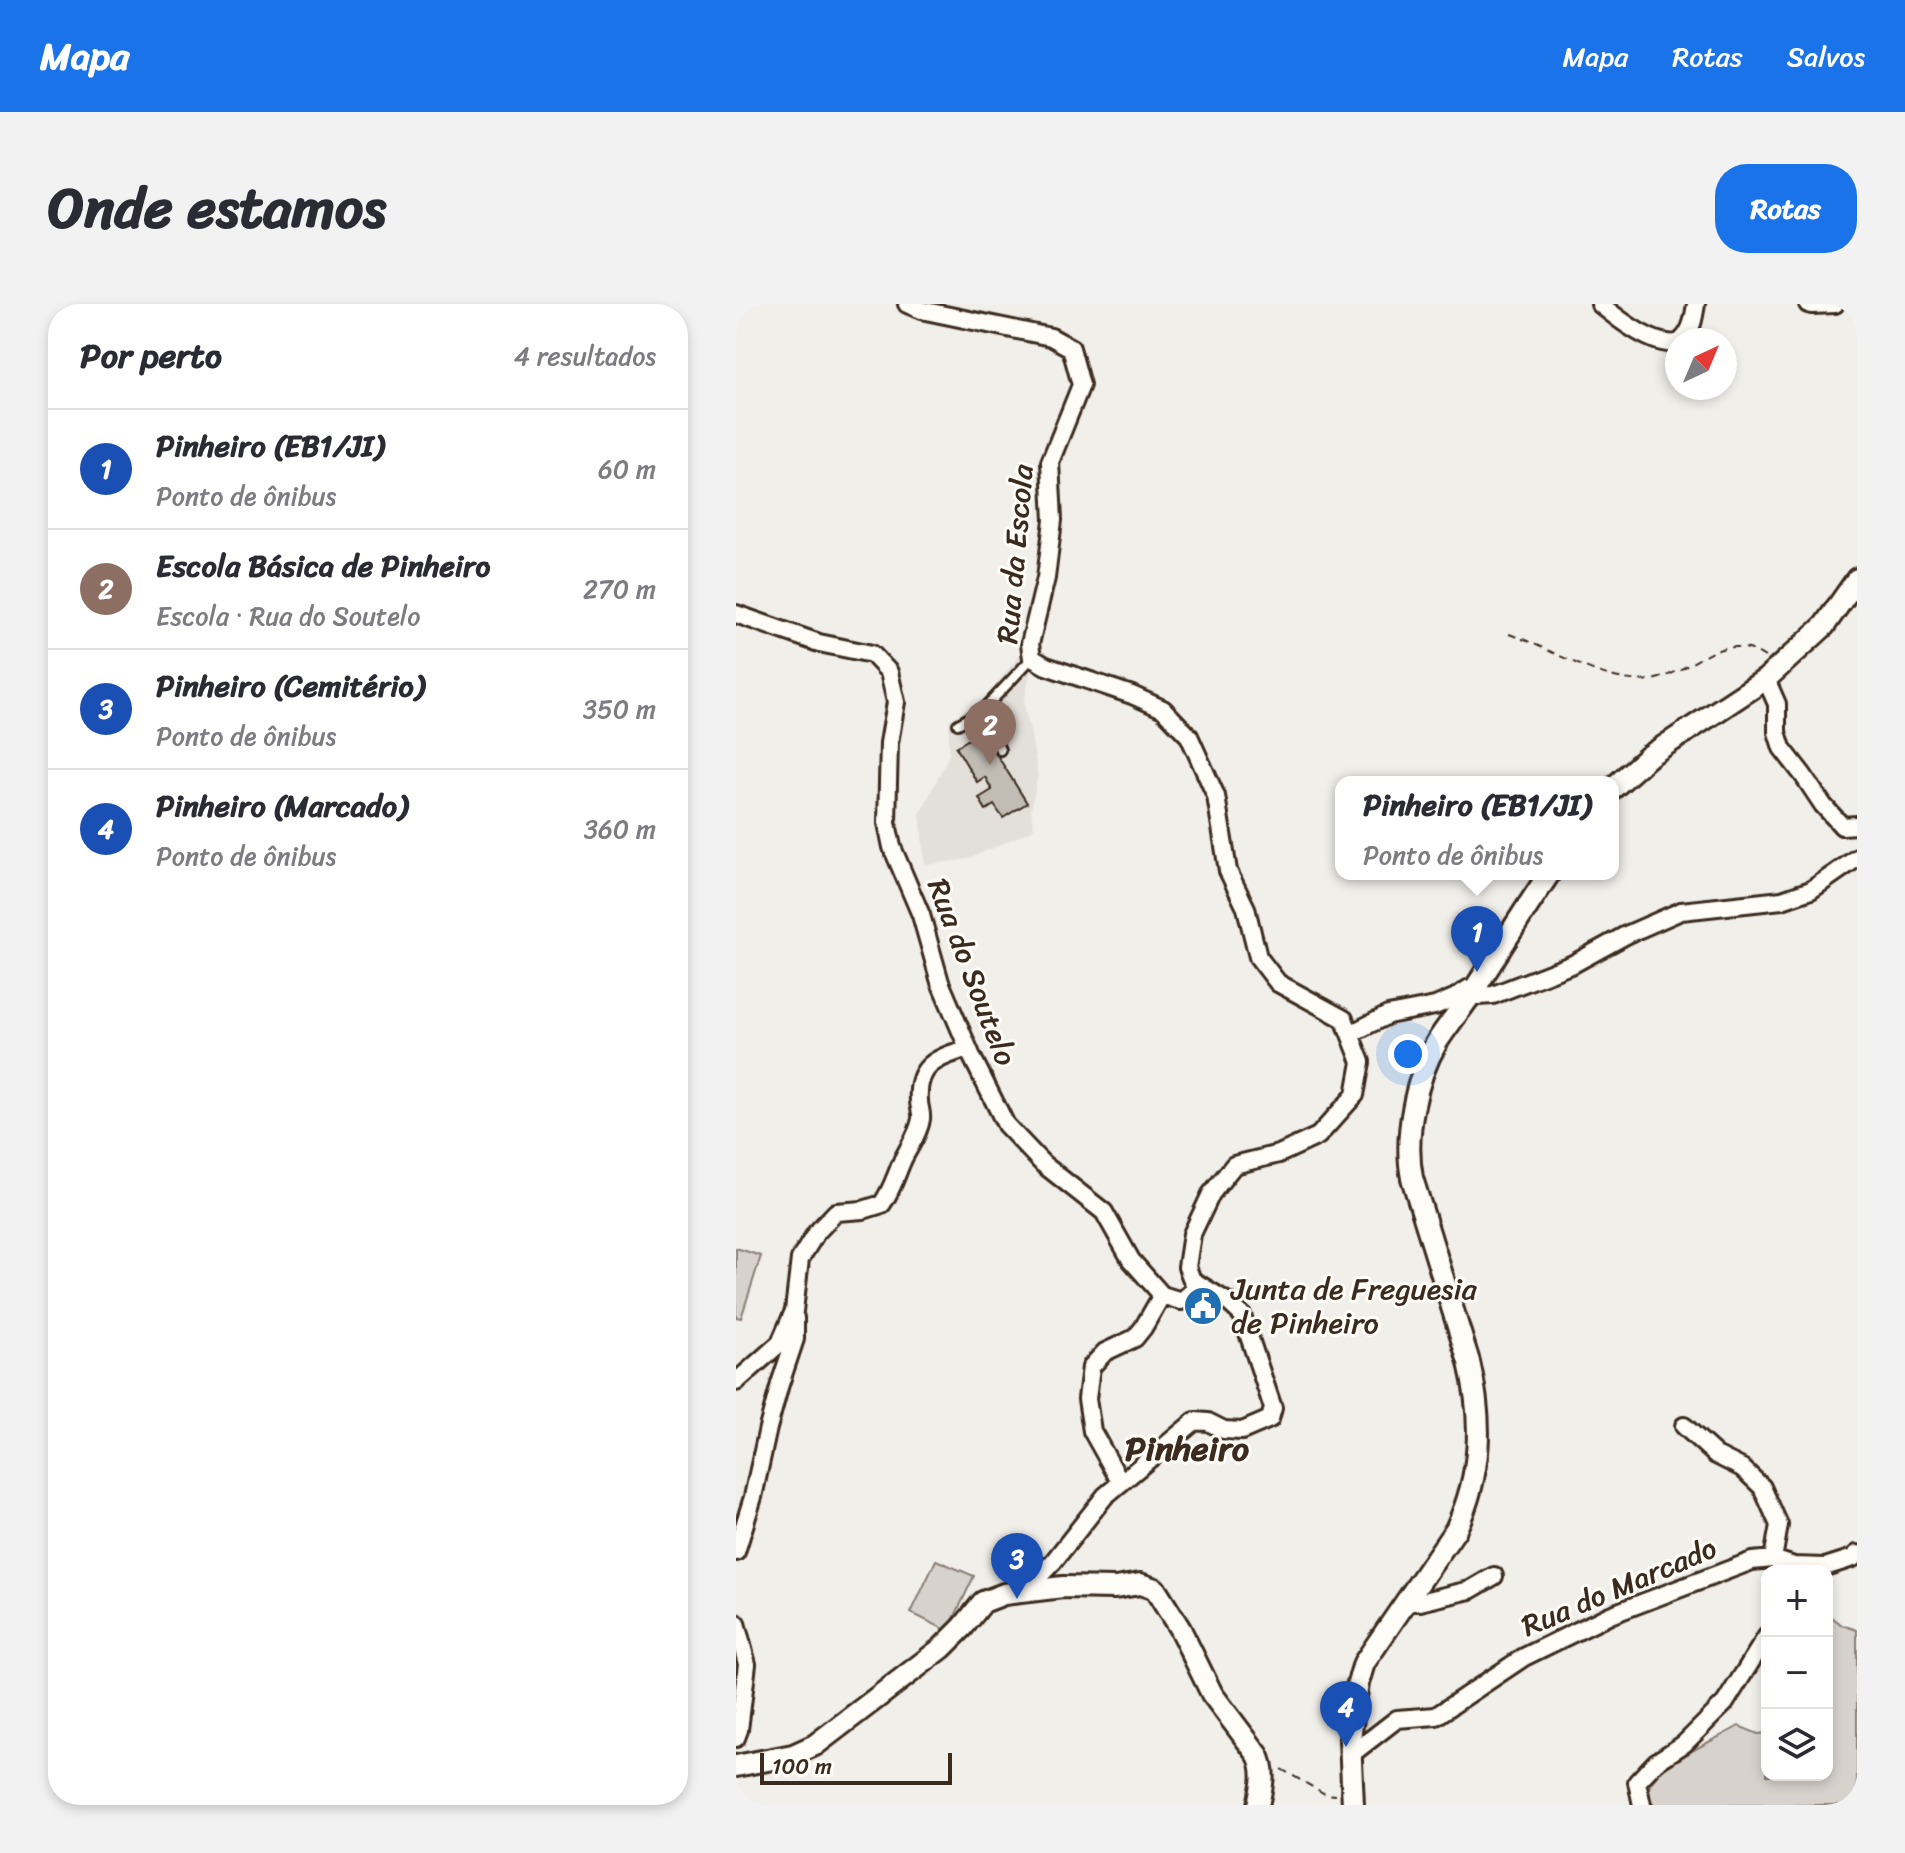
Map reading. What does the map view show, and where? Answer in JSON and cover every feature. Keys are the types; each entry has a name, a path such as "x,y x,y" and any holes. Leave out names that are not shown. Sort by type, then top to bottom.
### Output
{"street":[{"name":"Rua da Escola","path":"907,304 921,310 1051,337 1071,348 1081,385 1050,462 1053,520 1046,578 1030,644 1032,658 1163,709 1189,736 1216,796 1228,871 1246,908 1258,957 1278,983 1344,1019 1350,1034"},
{"path":"1600,304 1648,337 1665,343"},
{"path":"1691,328 1696,304"},
{"path":"1808,304 1835,304"},
{"path":"1619,783 1649,756 1771,675 1824,626 1857,579"},
{"name":"Rua do Soutelo","path":"736,614 819,643 872,654 889,672 896,702 889,743 887,823 892,847 921,915 940,982 968,1048 1006,1125 1043,1164 1104,1212 1131,1260 1162,1295"},
{"path":"1771,675 1777,704 1777,732 1782,748 1842,826 1857,825"},
{"path":"1025,1591 1053,1562 1105,1496 1195,1421 1208,1422 1224,1430 1242,1431 1270,1419 1273,1408 1242,1315 1228,1302 1192,1280 1187,1267 1192,1234 1211,1194 1234,1165 1279,1154 1318,1136 1355,1095 1361,1062 1350,1034 1388,1015 1435,1006 1456,997 1463,990 1468,989 1478,996 1493,995 1573,964 1626,935 1681,911 1782,900 1811,890 1857,858"},
{"path":"1353,1800 1349,1756 1353,1710 1364,1663 1456,1529 1466,1508 1475,1467 1478,1409 1475,1388 1419,1204 1409,1162 1411,1124 1423,1074 1437,1043 1545,880"},
{"path":"736,1552 753,1497 780,1384 795,1339 794,1311 800,1259 816,1233 836,1212 863,1210 882,1204 893,1188 922,1118 919,1100 921,1081 927,1067 939,1058 968,1048"},
{"path":"1121,1483 1092,1431 1087,1399 1091,1367 1105,1352 1135,1338 1162,1295 1181,1301 1200,1285"},
{"path":"736,1382 780,1343 794,1311"},
{"path":"1684,1426 1716,1455 1742,1468 1762,1487 1779,1525 1773,1559 1787,1565"},
{"path":"1831,1565 1857,1554"},
{"name":"Rua do Marcado","path":"1349,1756 1397,1719 1436,1716 1524,1657 1610,1615 1752,1561 1773,1559"},
{"path":"1407,1602 1420,1602 1470,1590 1494,1576"},
{"path":"736,1766 793,1755 815,1745 942,1648 983,1602 1004,1594 1025,1591 1063,1587 1115,1588 1140,1584 1155,1589 1180,1629 1212,1694 1249,1741 1263,1765 1263,1785 1258,1805"},
{"path":"736,1623 747,1664 736,1738"},
{"path":"1642,1805 1637,1782 1656,1762 1684,1744 1725,1703 1766,1637"}],"lane":[{"path":"958,724 983,710 1032,658"},
{"path":"983,710 1000,750"}],"path":[{"path":"1509,634 1588,668 1631,680 1658,678 1715,650 1734,647 1752,649 1764,657 1771,675"},
{"path":"1282,1771 1325,1794 1353,1800"}],"shaded area":[{"path":"1020,655 1031,668 1024,704 1038,775 1031,809 1034,829 969,859 925,865 920,814 949,755 949,720 982,702"},
{"path":"736,1248 761,1256 741,1318 736,1317"},
{"path":"936,1560 974,1576 948,1631 911,1613"},
{"path":"1833,1618 1857,1630 1857,1805 1654,1805 1648,1798 1650,1785 1656,1776 1677,1759 1739,1726 1761,1734 1761,1781 1833,1781"}],"building":[{"path":"982,731 1027,803 1003,818 994,805 986,810 979,798 992,790 985,777 977,782 956,747"},
{"name":"Junta de Freguesia de Pinheiro","path":"1198,1293 1216,1304 1207,1319 1189,1307"}],"place":[{"name":"Escola Básica de Pinheiro","path":"990,765"},
{"name":"Pinheiro (EB1/JI)","path":"1477,972"},
{"name":"Junta de Freguesia de Pinheiro","path":"1203,1306"},
{"name":"Pinheiro (Cemitério)","path":"1017,1599"},
{"name":"Pinheiro (Marcado)","path":"1346,1747"}],"district":[{"name":"Pinheiro","path":"1187,1449"}]}
